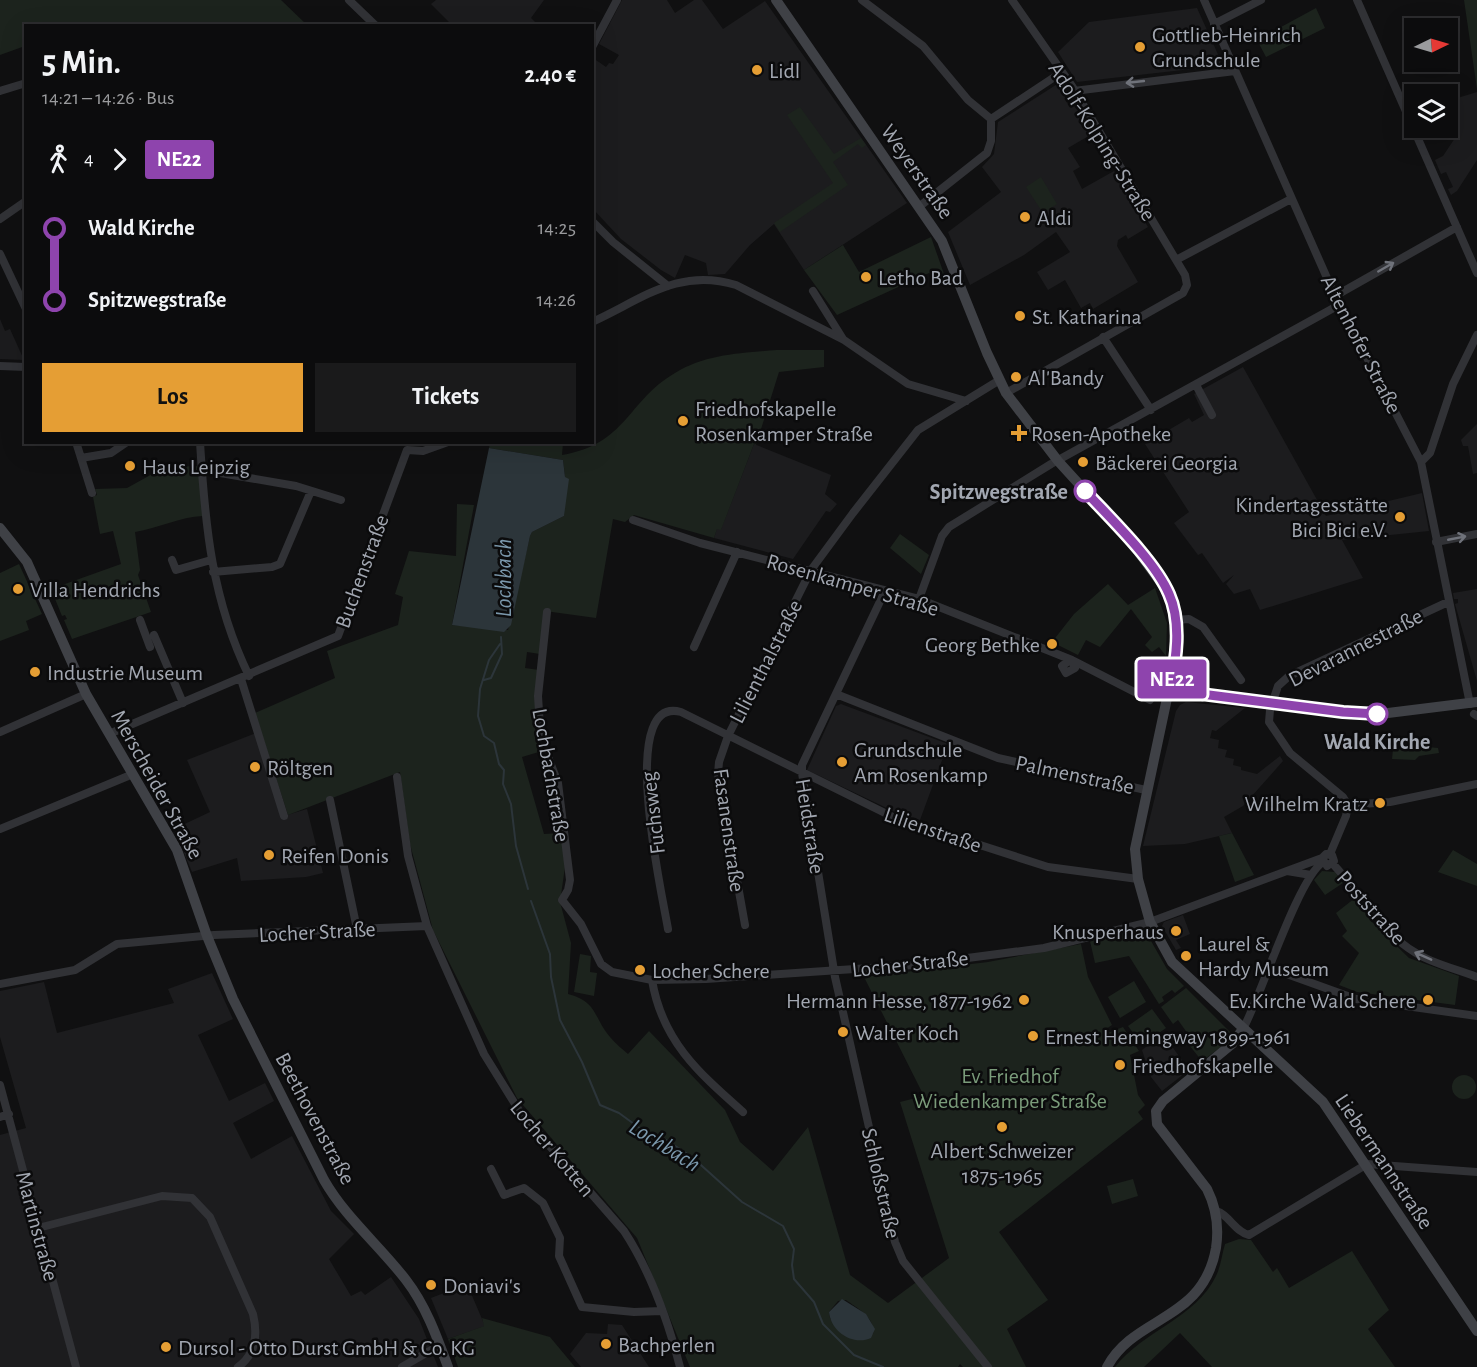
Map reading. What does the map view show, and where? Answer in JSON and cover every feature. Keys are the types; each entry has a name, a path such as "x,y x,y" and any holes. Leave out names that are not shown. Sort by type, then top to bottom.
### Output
{"main road":[{"name":"Weyerstraße","path":"776,0 920,206 950,259 998,381 1058,461 1125,534 1170,595 1176,639 1170,690"},
{"name":"Merscheider Straße","path":"0,528 34,574 86,694 180,857 207,936"},
{"path":"1170,690 1343,712 1380,714 1475,709"},
{"name":"Liebermannstraße","path":"1170,690 1135,842 1138,879 1150,922 1173,962 1323,1102 1367,1164 1477,1331"},
{"name":"Beethovenstraße","path":"207,936 246,1027 324,1180 342,1206 411,1287 440,1345 448,1367"},
{"path":"1107,1367 1126,1344 1173,1313 1197,1291 1208,1274 1214,1258 1217,1232 1214,1210 1207,1189 1157,1124 1156,1111 1163,1101 1232,1044 1243,1029"}],"street":[{"path":"349,0 374,24"},
{"path":"594,43 617,0"},
{"path":"862,0 922,46 968,100 991,118"},
{"name":"Adolf-Kolping-Straße","path":"1012,0 1074,91 1185,275 1187,285 1183,292 1103,337"},
{"name":"Altenhofer Straße","path":"1204,0 1335,296 1421,462 1448,602 1475,709"},
{"path":"1214,24 1261,0"},
{"path":"1357,0 1477,273"},
{"path":"1074,91 1235,71"},
{"path":"991,118 1062,72"},
{"path":"0,92 24,84"},
{"path":"920,206 987,153 991,141 991,118"},
{"path":"1176,260 1291,199"},
{"path":"0,219 24,202"},
{"path":"594,223 613,242 668,286"},
{"path":"1335,296 1457,227"},
{"path":"0,254 24,305"},
{"path":"594,321 647,292 668,286 713,279 736,285 844,340 908,384 966,401"},
{"path":"813,291 844,340"},
{"path":"919,599 947,529 1058,461 1339,304"},
{"path":"1421,462 1430,453 1453,384 1477,334"},
{"path":"1006,393 1103,337 1151,410"},
{"path":"0,366 24,367"},
{"name":"Lilienthalstraße","path":"728,736 811,570 918,430 998,381"},
{"path":"1196,385 1212,415"},
{"path":"77,444 92,493"},
{"path":"81,458 111,453 124,444"},
{"path":"200,444 213,572 284,816"},
{"name":"Buchenstraße","path":"109,734 325,644 340,634 407,450 423,451 442,444"},
{"path":"203,470 255,478 341,500"},
{"path":"213,572 272,567 280,564 311,491"},
{"name":"Rosenkamper Straße","path":"633,520 649,527 737,552 919,599 1072,660 1150,700"},
{"path":"1436,542 1477,534"},
{"path":"694,647 737,552"},
{"path":"172,560 176,570 211,560"},
{"name":"Heidstraße","path":"834,971 802,765 885,591"},
{"name":"Devarannestraße","path":"1272,702 1278,686 1289,676 1448,602"},
{"name":"Lochbachstraße","path":"547,612 538,696 545,749 560,791 570,880 562,900"},
{"path":"140,620 183,703"},
{"path":"1175,620 1189,620 1203,627 1240,680"},
{"path":"153,635 154,645"},
{"path":"141,651 154,645"},
{"path":"0,732 86,694"},
{"name":"Palmenstraße","path":"836,694 998,758 1146,790"},
{"path":"1243,1029 1311,875 1330,854 1347,816 1348,805 1343,796 1297,760 1280,740 1269,722 1272,702"},
{"name":"Lilienstraße","path":"675,710 893,817 1029,862 1090,874 1138,879"},
{"name":"Fuchsweg","path":"668,929 652,829 645,762 656,718 663,712 675,710"},
{"name":"Fasanenstraße","path":"728,736 718,762 718,774 746,925"},
{"path":"0,829 133,774"},
{"name":"Locher Kotten","path":"397,777 408,856 427,926 477,1039 510,1099 558,1159 624,1231 635,1248 662,1311 680,1367"},
{"path":"1348,805 1390,802 1477,784"},
{"path":"330,800 357,929"},
{"path":"1323,860 1327,866 1333,864 1334,858 1330,854"},
{"name":"Locher Straße","path":"562,900 581,924 606,969 618,974 652,980 834,971 914,965 1044,948 1150,922 1285,870 1323,860"},
{"name":"Poststraße","path":"1333,864 1375,917 1403,944 1417,954 1477,977"},
{"path":"1285,870 1311,875"},
{"name":"Locher Straße","path":"0,984 75,970 117,944 207,936 427,926"},
{"path":"1270,968 1356,999 1477,1016"},
{"name":"Schloßstraße","path":"834,971 895,1242 903,1261 988,1367"},
{"path":"652,980 654,993 677,1047 704,1077 743,1112"},
{"name":"Martinstraße","path":"0,1085 76,1367"},
{"path":"0,1117 9,1114"},
{"path":"1214,1210 1224,1215 1243,1234 1252,1234 1367,1164 1477,1172"},
{"path":"491,1169 504,1195 524,1188 543,1203 560,1238 559,1256 582,1307 634,1312 662,1311"},
{"path":"38,1228 162,1196 192,1198 210,1217 253,1314 256,1327 255,1345 246,1360 238,1367"},
{"path":"402,1367 440,1345"}],"shaded area":[{"path":"436,0 544,0 531,18 535,22 532,24 451,24 431,4"},
{"path":"622,0 667,0 675,13 694,0 702,0 723,29 765,1 907,203 804,270 774,224 750,245 725,274 708,275 706,263 685,255 675,278 621,239 594,210 594,59 606,67 609,63 613,64 619,55 599,44"},
{"name":"Gottlieb-Heinrich Grundschule","path":"1197,8 1221,61 1218,66 1077,82 1058,52 1089,22"},
{"path":"1062,81 1092,134 1068,148 1080,167 1073,171 1082,189 1114,171 1148,227 1128,239 1126,235 1118,240 1117,246 1138,282 1093,309 1090,303 1081,308 1065,280 1048,290 1037,272 1070,252 1056,232 1024,255 970,285 948,232 1001,192 982,167 994,154 998,122"},
{"path":"1477,92 1477,160 1457,191 1451,195 1448,189 1453,187 1446,172 1441,174 1435,160 1443,156 1455,138 1458,138 1458,98"},
{"path":"0,319 5,331 10,329 24,360 0,359"},
{"path":"1243,367 1326,516 1422,493 1429,531 1342,540 1363,578 1260,610 1250,589 1234,594 1226,584 1234,575 1223,583 1202,553 1198,555 1174,523 1189,512 1145,444 1189,418 1192,422 1204,415 1194,394"},
{"path":"1477,424 1477,473 1473,474 1468,446 1463,446 1461,440"},
{"path":"754,444 831,475 825,494 837,504 830,512 826,511 793,559 714,538 717,528 721,529"},
{"path":"1477,589 1477,681 1455,604 1458,603 1458,599 1454,599 1453,593"},
{"path":"1186,702 1245,708 1216,731 1212,730 1210,738 1219,740 1218,748 1227,750 1225,757 1234,759 1233,765 1241,767 1241,770 1257,774 1280,756 1283,761 1243,806 1224,817 1232,833 1185,844 1143,846 1176,711"},
{"name":"Grundschule Am Rosenkamp","path":"841,704 948,744 920,820 893,811 807,770 836,706"},
{"path":"261,731 287,815 307,809 323,873 306,877 241,881 237,858 192,872 174,829 210,812 187,760"},
{"name":"Knusperhaus","path":"1183,915 1190,934 1176,940 1181,948 1176,950 1162,926 1164,922"},
{"path":"212,973 233,1019 198,1035 229,1101 265,1083 274,1101 233,1123 251,1159 292,1136 331,1211 354,1234 329,1259 351,1296 361,1291 365,1295 391,1277 419,1319 438,1367 0,1367 0,1135 26,1128 0,1037 0,991 44,982 57,1033 174,1003 168,989"},
{"path":"1163,1034 1189,1070 1162,1091 1151,1077 1142,1050"},
{"path":"467,1284 485,1326 448,1339 431,1298"},
{"name":"Bachperlen","path":"608,1324 622,1325 649,1367 581,1367 570,1354 586,1333 607,1334"}],"green space":[{"path":"0,0 281,0 306,24 24,24 24,46 0,55"},
{"path":"1464,0 1477,0 1477,89"},
{"path":"1316,8 1325,28 1266,57 1257,40"},
{"path":"800,107 834,154 861,138 866,145 862,148 858,144 833,162 848,185 780,232 774,223 833,183 787,115"},
{"path":"1041,177 1057,204 1043,213 1026,187"},
{"name":"Letho Bad","path":"931,237 944,274 934,278 929,273 837,315 804,270 843,245 859,272"},
{"name":"Ev. Friedhof Wiedenkamper Straße","path":"777,350 824,350 824,367 779,372 756,445 754,444 721,530 717,529 714,538 634,515 625,522 613,519 596,618 545,611 540,654 527,652 525,668 539,670 542,751 522,757 544,834 561,833 565,867 560,902 571,943 568,994 578,997 590,1006 610,1037 628,1054 649,1031 725,1110 740,1142 773,1171 808,1127 850,1275 888,1303 949,1258 900,1102 924,1096 864,977 988,962 1081,944 1088,977 1112,1025 1103,1031 1105,1034 1123,1027 1139,1051 1130,1055 1138,1095 1145,1105 1138,1112 1143,1119 999,1232 1048,1300 1007,1329 1026,1367 963,1367 960,1364 958,1367 690,1367 637,1238 517,1098 433,930 410,844 400,772 288,815 255,713 335,678 327,651 398,625 403,597 395,594 409,551 456,556 457,504 474,505 452,625 508,630 530,536 532,532 564,516 565,477 563,460 489,448 490,444 563,444 562,455 584,449 614,432 646,396 675,373 711,358","holes":["846,1300 872,1323 873,1334 841,1333 830,1318 829,1312 838,1301"]},
{"path":"200,466 203,516 186,518 135,532 140,570 138,575 151,612 72,639 64,620 67,619 65,615 62,616 51,589 121,564 113,531 100,534 93,497 97,495 95,489 127,488 165,467"},
{"path":"900,534 929,555 921,574 890,548"},
{"path":"19,564 42,614 26,621 29,630 0,641 0,573"},
{"path":"1108,584 1128,605 1155,588 1167,623 1166,656 1159,647 1152,652 1145,645 1152,637 1131,609 1100,647 1086,640 1078,655 1052,642 1074,614"},
{"path":"1166,658 1158,696 1150,692 1152,688 1145,675"},
{"path":"1411,747 1438,748 1439,753 1419,756 1415,760 1392,759 1393,749 1411,750"},
{"path":"1232,833 1254,875 1235,882 1219,836"},
{"path":"1453,850 1477,864 1477,886 1438,872"},
{"path":"1322,871 1335,872 1343,883 1325,895 1314,880"},
{"path":"1355,898 1373,923 1409,958 1459,976 1455,1005 1357,992 1339,985 1359,953 1342,936 1347,931 1336,913"},
{"path":"1143,927 1167,969 1184,986 1175,993 1172,990 1162,997 1164,1001 1159,1004 1129,956 1095,963 1090,941"},
{"path":"580,954 591,956 590,972 597,973 594,996 574,992"},
{"path":"1134,981 1146,1002 1120,1018 1108,997"},
{"path":"1186,988 1231,1033 1224,1045 1202,1061 1189,1045 1193,1041 1178,1020 1173,1024 1161,1007"},
{"path":"1152,1009 1166,1028 1142,1045 1128,1026"},
{"path":"1464,1075 1473,1078 1476,1087 1473,1096 1464,1099 1455,1096 1452,1087 1455,1078"},
{"path":"1133,1179 1138,1196 1112,1204 1107,1186"},
{"path":"1239,1239 1251,1240 1273,1272 1277,1268 1289,1288 1352,1251 1389,1310 1368,1329 1395,1367 1212,1367 1180,1333 1144,1367 1115,1367 1140,1343 1196,1303 1216,1276 1225,1244"},
{"path":"482,1318 550,1337 575,1367 458,1367 448,1339 484,1326"}],"water":[{"path":"489,448 563,460 565,477 569,479 564,516 532,532 530,536 511,625 504,632 452,625"},
{"path":"842,1299 866,1314 875,1329 871,1338 850,1339 834,1326 829,1312"}],"waterway":[{"name":"Lochbach","path":"484,680 491,678 502,654 501,637"},
{"name":"Lochbach","path":"500,644 489,660 480,689 478,716 484,736 494,743 499,764 504,770 503,784 511,804 516,846 528,889"},
{"name":"Lochbach","path":"531,901 550,954 551,977 560,1020 582,1062 600,1105 619,1113 645,1132 660,1136 692,1157 742,1202 783,1226 794,1249 792,1265 794,1279 814,1302 823,1324 854,1355 883,1367"}],"bus line":[{"name":"NE22","path":"1085,491 1129,539 1170,595 1176,639 1170,690 1343,712 1377,714"}],"place":[{"name":"Gottlieb-Heinrich Grundschule","path":"1140,47"},
{"name":"Lidl","path":"757,70"},
{"name":"Aldi","path":"1025,217"},
{"name":"Letho Bad","path":"866,277"},
{"name":"St. Katharina","path":"1020,316"},
{"name":"Al'Bandy","path":"1016,377"},
{"name":"Friedhofskapelle Rosenkamper Straße","path":"683,421"},
{"name":"Rosen-Apotheke","path":"1019,433"},
{"name":"Bäckerei Georgia","path":"1083,462"},
{"name":"Haus Leipzig","path":"130,466"},
{"name":"Spitzwegstraße","path":"1085,491"},
{"name":"Kindertagesstätte Bici Bici e.V.","path":"1400,517"},
{"name":"Villa Hendrichs","path":"18,589"},
{"name":"Georg Bethke","path":"1052,644"},
{"name":"Industrie Museum","path":"35,672"},
{"name":"Wald Kirche","path":"1377,714"},
{"name":"Grundschule Am Rosenkamp","path":"842,762"},
{"name":"Röltgen","path":"255,767"},
{"name":"Wilhelm Kratz","path":"1380,803"},
{"name":"Reifen Donis","path":"269,855"},
{"name":"Knusperhaus","path":"1176,931"},
{"name":"Laurel & Hardy Museum","path":"1186,956"},
{"name":"Locher Schere","path":"640,970"},
{"name":"Hermann Hesse, 1877-1962","path":"1024,1000"},
{"name":"Ev.Kirche Wald Schere","path":"1428,1000"},
{"name":"Walter Koch","path":"843,1032"},
{"name":"Ernest Hemingway 1899-1961","path":"1033,1036"},
{"name":"Friedhofskapelle","path":"1120,1065"},
{"name":"Albert Schweizer 1875-1965","path":"1002,1127"},
{"name":"Doniavi's","path":"431,1285"},
{"name":"Bachperlen","path":"606,1344"},
{"name":"Dursol - Otto Durst GmbH & Co. KG","path":"166,1347"}]}
